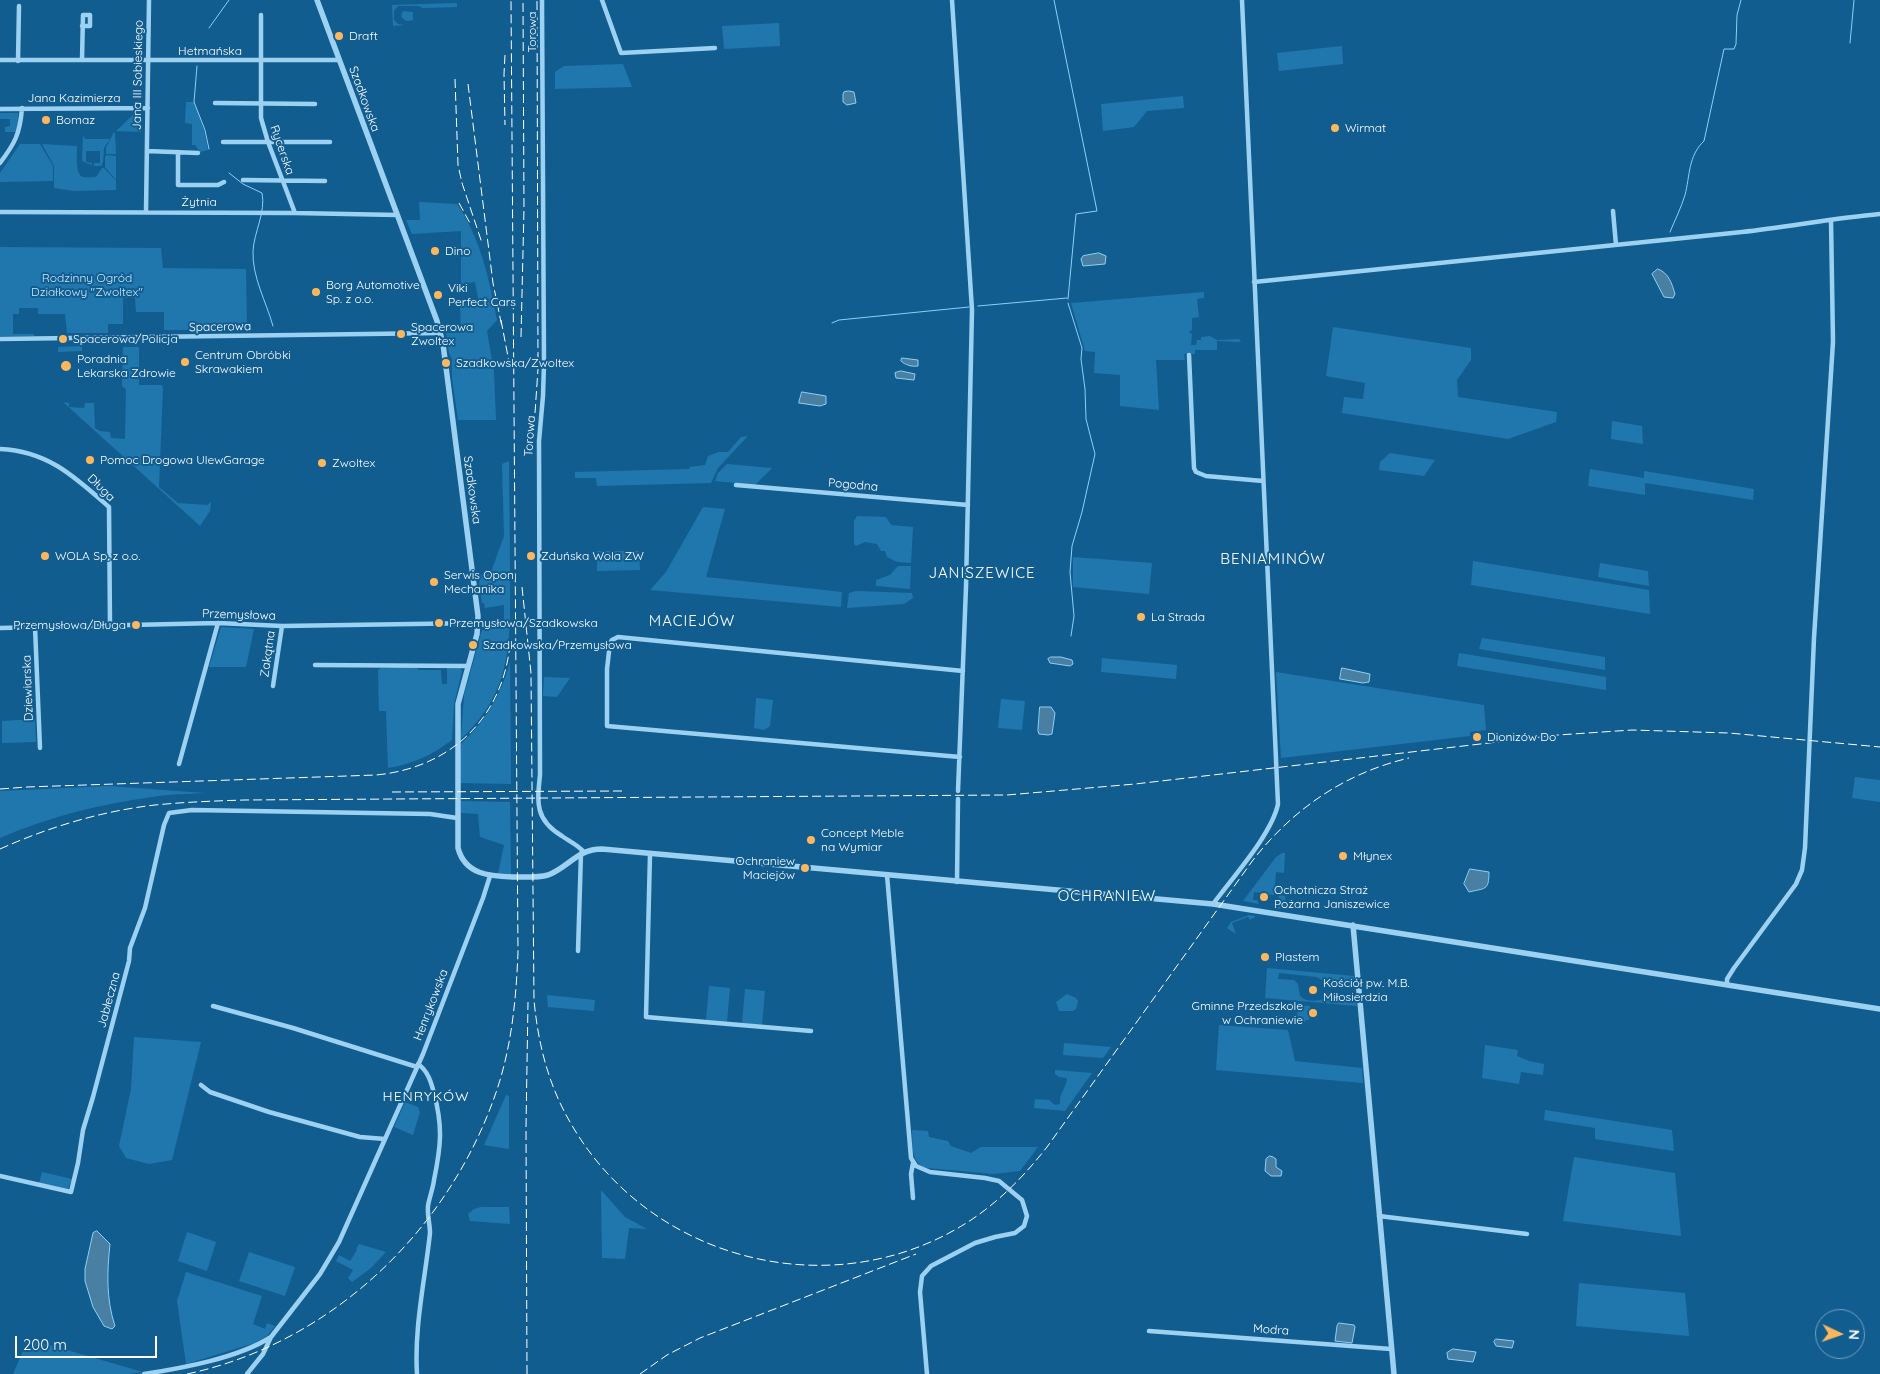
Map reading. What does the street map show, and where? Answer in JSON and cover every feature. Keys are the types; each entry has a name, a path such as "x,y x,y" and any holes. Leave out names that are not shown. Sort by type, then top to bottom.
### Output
{"street":[{"name":"Jana III Sobieskiego","path":"146,212 149,0"},
{"name":"Szadkowska","path":"317,0 440,333 445,361 478,623 458,704 457,818 458,848 462,860 475,871 490,876 543,876 558,870 582,852 591,849 602,848 650,854"},
{"name":"Torowa","path":"542,0 544,396 539,441 540,775 538,795 541,815 547,825 582,852"},
{"path":"602,0 621,53 715,48"},
{"path":"952,0 972,302 968,505 958,790"},
{"path":"1213,904 1267,831 1278,804 1242,0"},
{"path":"18,61 19,6"},
{"name":"Rycerska","path":"261,15 262,121 268,142 295,212"},
{"path":"82,26 82,60"},
{"name":"Hetmańska","path":"0,60 339,60"},
{"path":"215,103 315,104"},
{"path":"0,163 13,146 19,133 22,108"},
{"name":"Jana Kazimierza","path":"0,109 148,108"},
{"path":"223,142 330,142"},
{"path":"147,151 198,153"},
{"path":"178,152 178,184 218,185 224,182"},
{"path":"243,180 325,181"},
{"path":"1613,211 1616,245"},
{"name":"Żytnia","path":"0,212 295,212 397,215"},
{"path":"1254,282 1742,232 1836,218 1880,214"},
{"path":"1727,985 1727,978 1796,884 1802,870 1805,848 1814,638 1832,346 1831,220"},
{"name":"Spacerowa","path":"0,340 440,333"},
{"path":"1189,355 1194,468 1196,472 1206,476 1263,481"},
{"name":"Długa","path":"0,450 27,453 59,466 76,478 109,507 110,625"},
{"name":"Pogodna","path":"736,485 968,505"},
{"path":"179,764 218,623"},
{"name":"Przemysłowa","path":"0,628 218,623 282,626 478,623"},
{"name":"Zakątna","path":"273,686 282,626"},
{"name":"Dziewiarska","path":"35,627 40,748"},
{"path":"960,757 607,726 607,669 610,643 618,637 963,671"},
{"path":"315,665 468,666"},
{"path":"956,882 958,799"},
{"name":"Jabłeczna","path":"0,1176 70,1192 78,1163 86,1118 94,1097 129,961 130,948 145,908 168,813 192,810 420,814 457,818"},
{"path":"578,951 582,852"},
{"path":"811,1031 646,1017 650,854 1213,904 1880,1009"},
{"path":"887,875 909,1144 913,1163 911,1174 912,1198"},
{"name":"Henrykowska","path":"247,1374 263,1354 271,1337 330,1259 417,1065 490,876"},
{"path":"1353,925 1394,1374"},
{"path":"214,1006 423,1067 430,1080 440,1115 441,1131 437,1169 428,1208 430,1232 423,1278 416,1360 417,1374"},
{"path":"201,1085 210,1092 269,1112 360,1137 385,1139"},
{"path":"913,1163 920,1169 930,1172 999,1181 1022,1200 1027,1216 1024,1226 1015,1233 975,1243 931,1266 922,1276 920,1292 927,1374"},
{"path":"1379,1216 1527,1234"},
{"name":"Modra","path":"1149,1331 1391,1349"},
{"path":"144,1374 188,1366 222,1357 259,1345 271,1337"}],"green space":[{"path":"457,3 457,7 423,8 418,6 398,6 394,11 394,20 398,24 405,25 393,26 392,5"},
{"path":"403,11 413,12 413,20 403,19 401,16"},
{"path":"779,23 780,46 724,49 722,26"},
{"path":"1342,46 1343,64 1279,71 1277,53"},
{"path":"623,64 632,87 555,89 555,72 564,66"},
{"path":"1183,96 1184,108 1147,111 1134,127 1103,131 1101,104"},
{"path":"186,102 194,102 205,133 208,150 200,152 195,145 192,145 192,124 185,123"},
{"path":"0,113 18,113 18,124 14,129 19,123 17,132 5,132 5,127 10,126 10,119 0,119"},
{"path":"134,114 141,114 141,132 116,131"},
{"path":"114,132 116,154 106,154 106,148"},
{"path":"83,135 85,139 110,139 104,148 101,166 94,166 94,163 100,163 100,151 86,151 86,162 92,163 92,165 84,162 82,160"},
{"path":"20,144 40,144 53,166 53,181 0,182 0,173"},
{"path":"42,144 77,146 77,164 80,175 83,177 96,177 104,168 116,181 116,190 74,191 54,188 54,166"},
{"path":"107,155 116,156 116,180 105,167 105,157"},
{"path":"419,202 457,204 478,245 497,320 487,331 494,372 496,420 458,420 452,378 452,359 449,353 446,333 461,333 460,305 479,303 475,282 461,284 461,231 412,234 406,220 420,220"},
{"name":"Rodzinny Ogród Działkowy \"Zwoltex\"","path":"0,247 161,248 163,268 246,269 247,330 164,330 164,312 136,312 135,298 123,298 123,324 108,324 108,333 67,333 65,314 38,314 38,308 19,308 19,314 13,314 13,334 34,334 34,336 0,336"},
{"path":"1204,292 1204,298 1197,299 1199,317 1192,318 1192,330 1189,332 1192,334 1191,345 1196,345 1197,340 1201,340 1201,337 1210,336 1217,340 1239,339 1241,342 1217,341 1217,350 1195,350 1195,354 1184,354 1185,360 1156,360 1159,410 1120,406 1120,375 1094,373 1095,352 1085,351 1071,303"},
{"path":"1333,327 1471,348 1471,360 1457,380 1458,397 1557,412 1556,422 1508,439 1342,413 1344,397 1363,399 1365,383 1326,376"},
{"path":"82,346 82,351 58,352 58,347"},
{"path":"123,347 139,347 139,385 162,385 163,388 159,487 178,503 207,505 211,502 210,511 200,526 63,402 69,403 69,407 84,408 85,403 94,403 95,428 100,431 110,432 111,438 125,439 126,389 122,386"},
{"path":"1612,421 1642,426 1643,444 1611,439"},
{"path":"748,436 718,468 711,483 597,486 596,478 575,478 575,472 689,469 690,467 705,465 708,456 719,452 728,452 741,437"},
{"path":"1390,453 1435,460 1424,476 1379,470 1380,462"},
{"path":"509,461 510,613 509,640 505,666 490,704 474,726 461,739 464,695 482,630 487,629 487,626 504,625 504,605 485,608 484,603 482,603 479,585 480,575 491,572 504,536 502,464"},
{"path":"727,464 772,468 755,485 715,481 718,473"},
{"path":"1590,469 1644,478 1644,471 1754,489 1753,500 1645,483 1645,495 1588,486"},
{"path":"703,507 725,509 706,577 842,592 841,607 650,590 666,572"},
{"path":"857,516 886,517 891,525 913,527 911,563 897,562 887,557 885,551 881,551 877,544 865,542 856,546 854,544 854,521"},
{"path":"597,551 639,551 640,570 597,571"},
{"path":"1073,557 1152,563 1149,594 1073,587"},
{"path":"1473,561 1649,590 1650,614 1471,585"},
{"path":"1600,563 1648,571 1649,586 1598,577"},
{"path":"898,566 911,566 910,589 876,586 876,580 890,575"},
{"path":"856,591 912,593 913,598 904,604 847,608 849,593"},
{"path":"221,627 254,629 246,667 209,667"},
{"path":"1482,638 1605,657 1605,670 1479,649"},
{"path":"1459,653 1606,677 1606,690 1457,666"},
{"path":"1102,658 1177,665 1176,679 1101,672"},
{"path":"510,662 511,784 460,783 461,744 478,726 492,706"},
{"path":"415,666 419,670 441,670 442,684 447,684 447,667 459,666 462,671 454,704 452,740 422,758 388,768 386,711 379,711 378,670 381,668"},
{"path":"1276,672 1484,705 1486,730 1470,732 1470,736 1281,758"},
{"path":"544,677 570,678 557,697 543,696"},
{"path":"756,698 773,700 770,726 764,730 754,728"},
{"path":"1001,699 1025,701 1022,730 998,728"},
{"path":"35,719 36,742 2,743 2,721"},
{"path":"1855,777 1880,780 1880,802 1852,798"},
{"path":"109,786 205,793 158,796 94,808 55,818 0,838 0,791"},
{"path":"461,801 510,802 511,874 498,874 504,845 480,837 478,814 461,813"},
{"path":"1285,853 1284,873 1276,872 1274,895 1254,892 1253,900 1257,900 1259,904 1243,901 1276,857"},
{"path":"1279,895 1285,896 1286,908 1288,910 1277,909"},
{"path":"1249,915 1255,917 1250,920 1248,917 1232,923 1236,934 1227,928 1231,922"},
{"path":"1267,968 1354,976 1355,992 1354,988 1332,986 1317,977 1279,973 1278,979 1294,980 1298,984 1300,996 1304,999 1317,1001 1335,996 1335,998 1354,1000 1355,997 1357,1006 1265,998"},
{"path":"709,986 730,988 727,1022 706,1020"},
{"path":"745,989 765,991 762,1025 742,1023"},
{"path":"1067,994 1078,1001 1076,1009 1073,1011 1059,1011 1056,1002"},
{"path":"547,995 595,1000 594,1011 548,1007"},
{"path":"1298,1005 1310,1006 1309,1020 1297,1022"},
{"path":"1219,1025 1288,1030 1295,1061 1362,1068 1363,1083 1216,1070"},
{"path":"134,1037 201,1042 172,1160 149,1164 126,1158 119,1146 131,1089"},
{"path":"1064,1043 1111,1047 1103,1058 1063,1055"},
{"path":"1485,1045 1518,1050 1517,1056 1544,1064 1543,1075 1521,1072 1519,1084 1482,1078"},
{"path":"1055,1070 1092,1073 1065,1111 1034,1108 1035,1099 1049,1100 1055,1105 1060,1104 1067,1078 1059,1077 1055,1074"},
{"path":"506,1095 509,1096 509,1149 484,1145"},
{"path":"405,1102 418,1107 420,1112 413,1135 394,1127"},
{"path":"1545,1110 1672,1130 1674,1151 1595,1139 1595,1128 1544,1120"},
{"path":"912,1130 928,1131 929,1137 948,1141 951,1146 971,1153 981,1147 1038,1147 1020,1171 994,1174 927,1168 922,1166 915,1158"},
{"path":"1574,1157 1675,1173 1681,1236 1563,1221"},
{"path":"42,1172 72,1179 68,1189 39,1183"},
{"path":"601,1190 625,1217 647,1229 629,1228 625,1259 602,1258"},
{"path":"481,1207 509,1207 510,1224 470,1221 468,1214 474,1209"},
{"path":"187,1232 216,1242 207,1271 178,1261"},
{"path":"359,1244 386,1252 371,1268 352,1282 348,1278 353,1270 336,1261 339,1255 350,1261"},
{"path":"249,1252 295,1267 285,1296 239,1281"},
{"path":"186,1272 262,1296 253,1324 265,1329 267,1323 275,1326 267,1336 255,1343 186,1364 177,1301"},
{"path":"1579,1283 1685,1293 1689,1336 1576,1326"},
{"path":"28,1339 143,1372 129,1374 13,1374"}],"shaded area":[{"path":"849,91 854,92 856,103 847,105 843,102 843,94"},
{"path":"1099,253 1106,256 1105,264 1083,266 1081,259 1083,256"},
{"path":"1658,269 1670,279 1675,294 1673,298 1664,297 1652,274"},
{"path":"902,358 918,360 918,366 904,364 901,361"},
{"path":"901,371 915,374 914,380 896,378 895,373"},
{"path":"802,392 826,396 826,404 820,406 799,403"},
{"path":"1051,657 1072,660 1073,664 1070,666 1050,663 1048,659"},
{"path":"1342,668 1370,674 1369,682 1363,683 1340,679"},
{"path":"1040,707 1051,707 1055,713 1052,734 1039,734"},
{"path":"1470,869 1489,872 1488,883 1485,888 1469,892 1464,884"},
{"path":"1270,1156 1276,1159 1276,1167 1282,1171 1281,1176 1271,1176 1265,1171 1266,1159"},
{"path":"97,1231 110,1244 108,1285 110,1306 115,1326 112,1329 104,1326 93,1307 85,1281 85,1269 93,1233"},
{"path":"1339,1323 1354,1325 1352,1343 1335,1341"},
{"path":"1496,1339 1514,1341 1512,1348 1496,1346 1494,1342"},
{"path":"1453,1349 1476,1352 1473,1362 1448,1359 1447,1353"}],"waterway":[{"path":"209,28 229,0"},
{"path":"1054,0 1097,211 1076,214 1068,299"},
{"path":"1670,232 1685,195 1692,160 1704,141 1724,49 1734,49 1736,44 1737,15 1741,0"},
{"path":"1850,43 1854,0"},
{"path":"197,66 194,102 205,130 209,149"},
{"path":"229,173 243,184 262,193 263,200 254,244 253,261 257,280 273,326"},
{"path":"978,306 1067,298"},
{"path":"1068,303 1082,348 1081,359 1086,419 1095,454 1072,546 1070,572 1074,616 1071,636"},
{"path":"832,323 839,320 969,307"}],"railway":[{"path":"187,1374 239,1359 287,1338 333,1310 374,1276 412,1238 444,1196 472,1150 493,1101 504,1065 512,1028 518,952 511,0"},
{"path":"521,337 524,208 523,0"},
{"path":"535,413 538,369 537,0"},
{"path":"505,55 505,125"},
{"path":"455,79 458,165 482,243"},
{"path":"468,84 493,283 502,327"},
{"path":"459,203 471,225"},
{"path":"501,320 509,362"},
{"path":"522,587 531,673 534,1000 541,1047 550,1078 570,1122 604,1170 647,1209 696,1238 750,1257 806,1265 862,1262 918,1247 971,1220 982,1212 1012,1186 1047,1147 1253,860 1269,842 1303,809 1342,783 1363,773 1409,758"},
{"path":"0,789 376,775 403,770 427,762 449,750 468,735 484,717 496,696 505,672 510,645"},
{"path":"0,849 57,827 115,811 155,805 200,802 244,800 1007,795 1135,784 1558,735 1632,730 1729,733 1880,747"},
{"path":"392,792 622,791"},
{"path":"527,1374 526,1127 528,1002"},
{"path":"640,1374 667,1355 700,1338 916,1254"}],"place":[{"name":"Draft","path":"339,36"},
{"name":"Bomaz","path":"46,120"},
{"name":"Wirmat","path":"1335,128"},
{"name":"Dino","path":"435,251"},
{"name":"Borg Automotive Sp. z o.o.","path":"316,292"},
{"name":"Viki Perfect Cars","path":"438,295"},
{"name":"Spacerowa Zwoltex","path":"401,334"},
{"name":"Spacerowa/Policja","path":"63,339"},
{"name":"Centrum Obróbki Skrawakiem","path":"185,362"},
{"name":"Szadkowska/Zwoltex","path":"446,363"},
{"name":"Poradnia Lekarska Zdrowie","path":"66,366"},
{"name":"Pomoc Drogowa UlewGarage","path":"90,460"},
{"name":"Zwoltex","path":"322,463"},
{"name":"WOLA Sp. z o.o.","path":"45,556"},
{"name":"Zduńska Wola ZW","path":"531,556"},
{"name":"Serwis Opon Mechanika","path":"434,582"},
{"name":"La Strada","path":"1141,617"},
{"name":"Przemysłowa/Szadkowska","path":"439,623"},
{"name":"Przemysłowa/Długa","path":"136,625"},
{"name":"Szadkowska/Przemysłowa","path":"473,645"},
{"name":"Dionizów Do","path":"1477,737"},
{"name":"Concept Meble na Wymiar","path":"811,840"},
{"name":"Młynex","path":"1343,856"},
{"name":"Ochraniew Maciejów","path":"805,868"},
{"name":"Ochotnicza Straż Pożarna Janiszewice","path":"1264,897"},
{"name":"Plastem","path":"1265,957"},
{"name":"Kościół pw. M.B. Miłosierdzia","path":"1313,990"},
{"name":"Gminne Przedszkole w Ochraniewie","path":"1313,1013"}],"district":[{"name":"BENIAMINÓW","path":"1273,559"},
{"name":"JANISZEWICE","path":"982,573"},
{"name":"MACIEJÓW","path":"692,621"},
{"name":"OCHRANIEW","path":"1107,896"},
{"name":"HENRYKÓW","path":"426,1097"}]}
